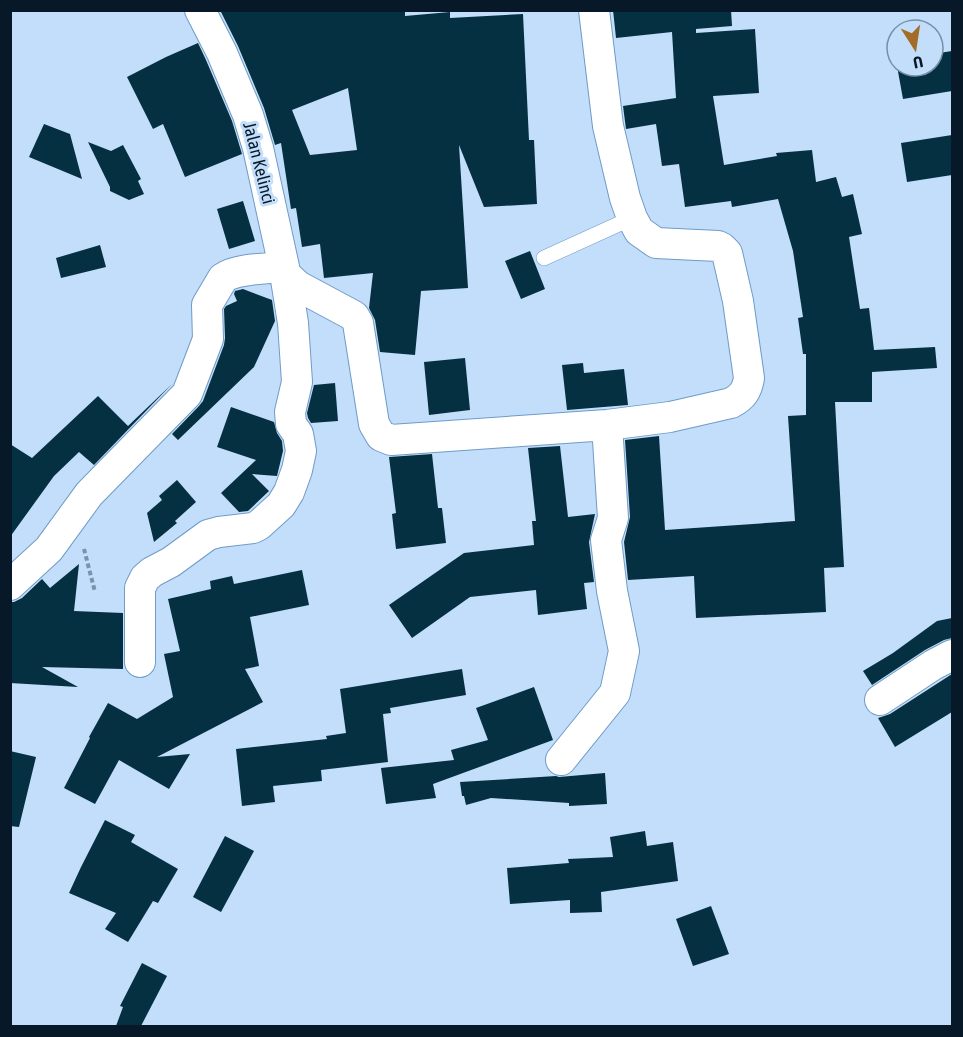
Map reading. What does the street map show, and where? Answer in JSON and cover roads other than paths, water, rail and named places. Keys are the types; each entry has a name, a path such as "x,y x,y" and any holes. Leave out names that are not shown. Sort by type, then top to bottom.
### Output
{"street":[{"name":"Jalan Kelinci","path":"140,662 140,588 145,578 208,536 259,525 281,505 289,492 301,451 298,434 291,424 290,412 297,382 293,323 258,148 248,115 222,53 200,10"},
{"path":"10,585 49,549 89,494 187,394 208,339 207,305 226,275 238,272 284,270 298,286 354,316 358,324 374,424 381,436 391,440 607,425 670,417 731,403 739,399 747,388 749,378 738,301 726,251 718,246 656,243 639,231 625,198 608,126 594,10"},
{"path":"561,760 615,693 624,651 612,591 606,540 613,518 607,425"},
{"path":"880,700 952,655"}],"lane":[{"path":"544,258 632,218"}]}
